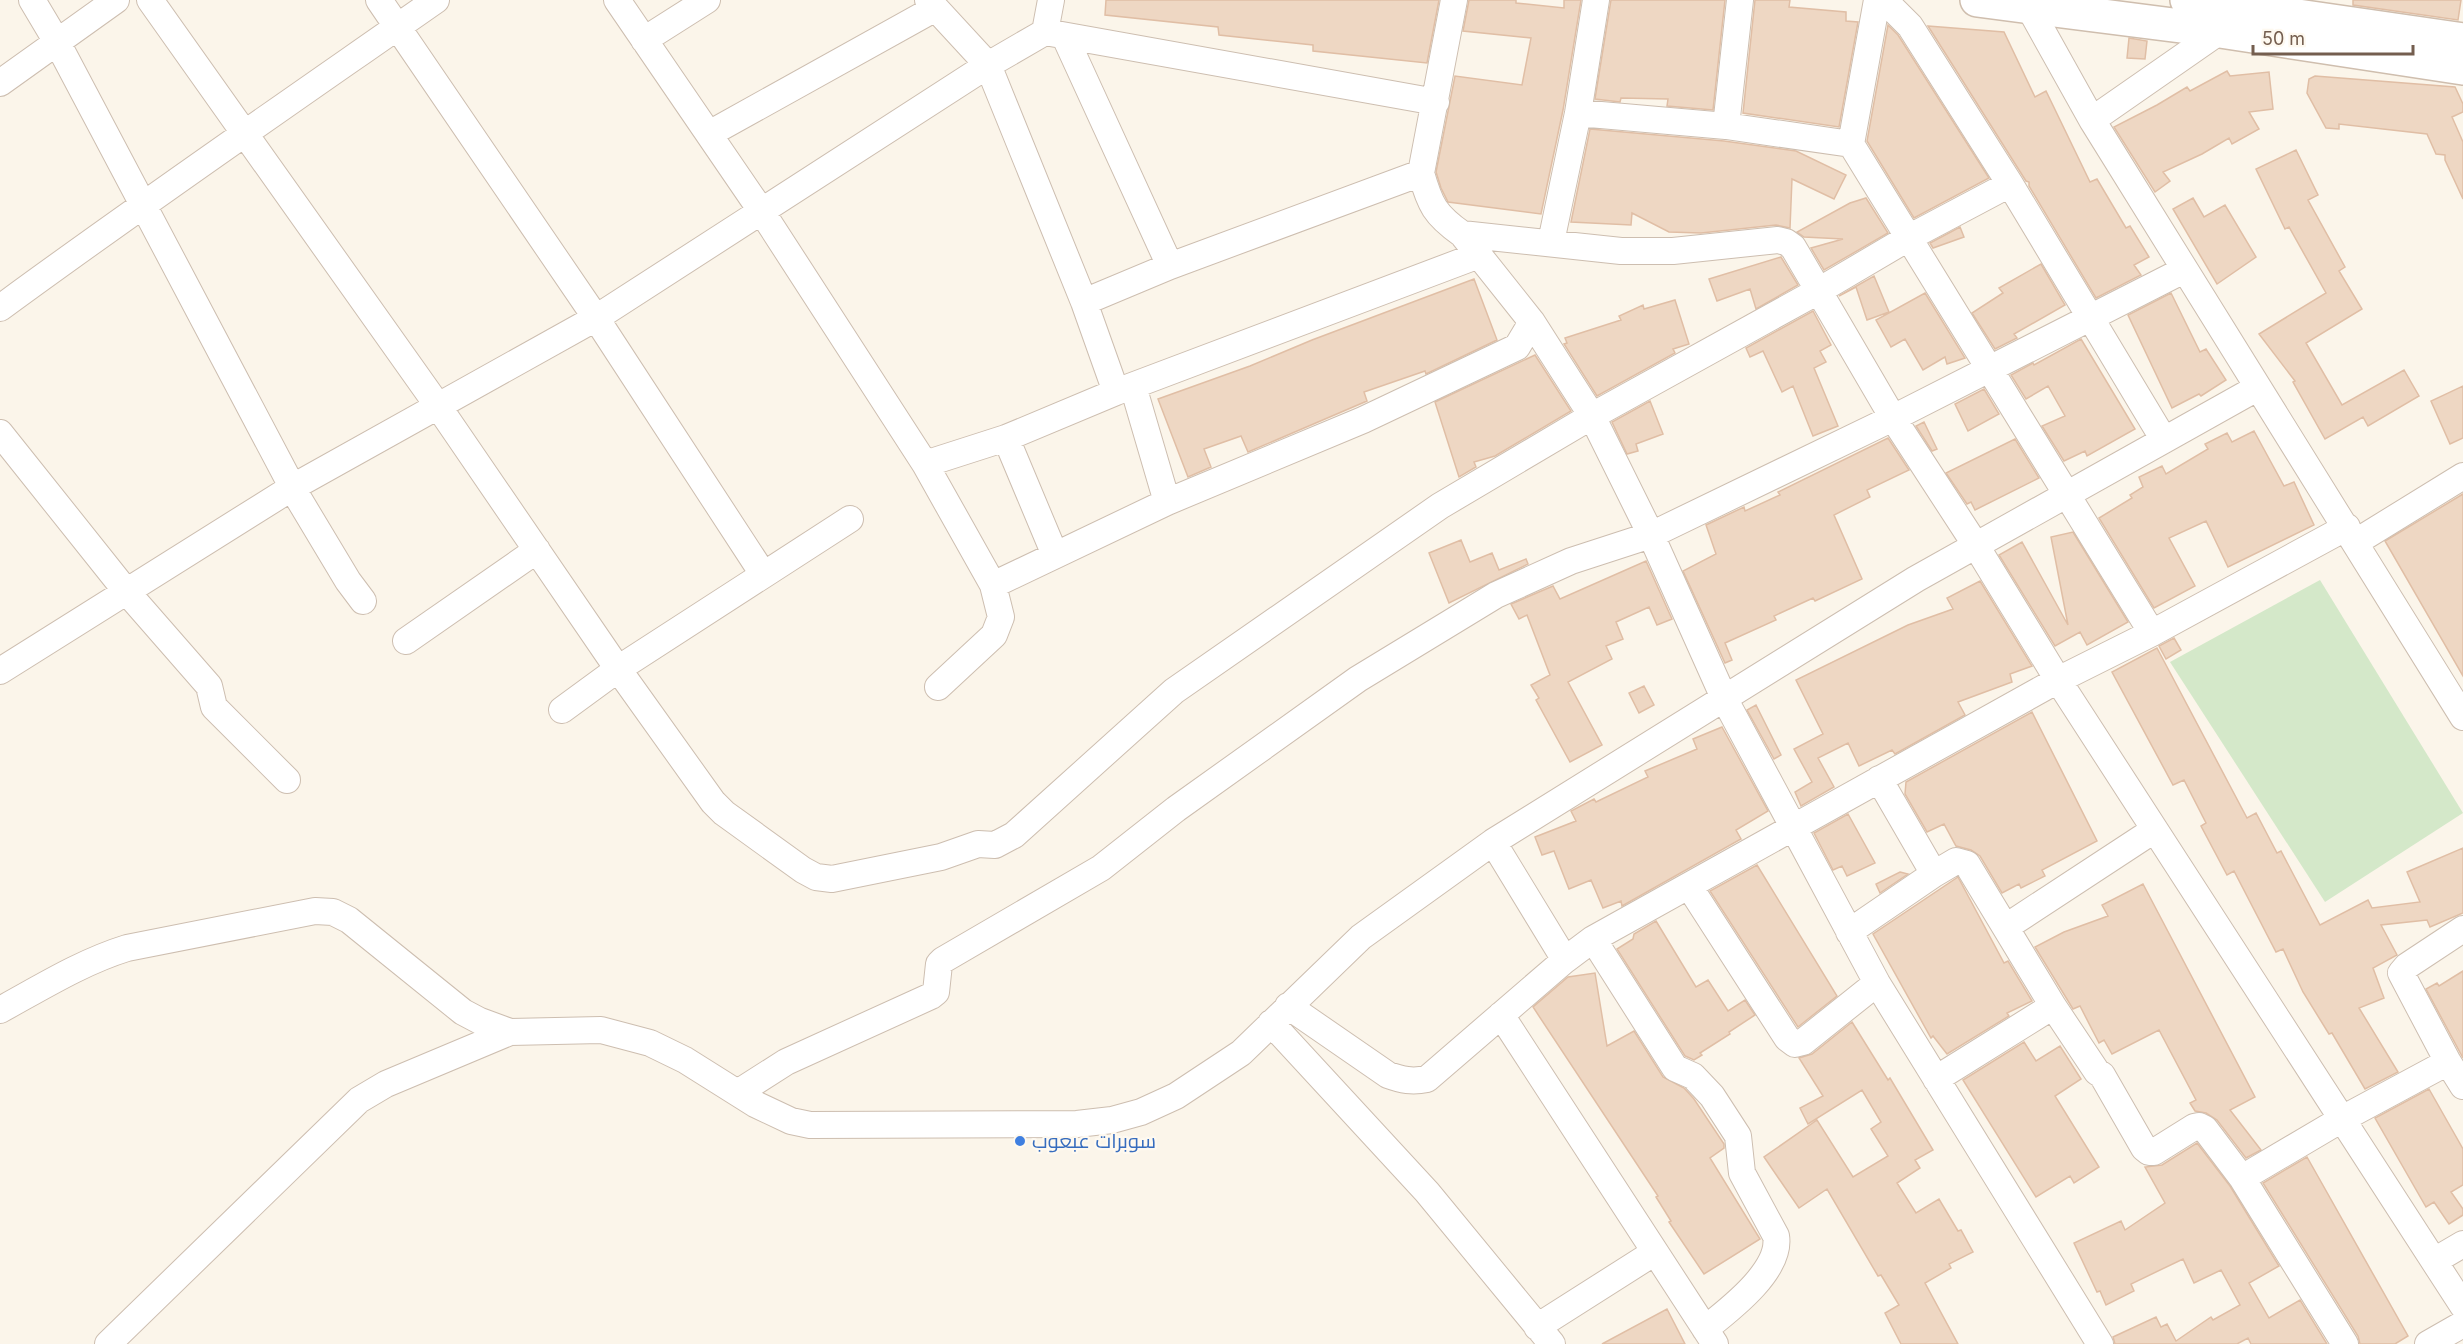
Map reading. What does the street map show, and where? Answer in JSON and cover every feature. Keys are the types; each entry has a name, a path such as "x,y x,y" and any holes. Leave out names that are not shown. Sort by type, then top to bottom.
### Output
{"main road":[{"path":"1977,0 2222,12 2323,9 2463,40"},
{"path":"2187,0 2222,12 2463,68"}],"street":[{"path":"32,0 57,42 293,487 348,581 363,601"},
{"path":"0,83 116,0"},
{"path":"150,0 438,406 618,669 714,802 723,813 803,870 816,877 832,879 941,856 978,844 995,844 1014,835 1161,702 1193,677 1440,506 1592,416 1820,290 1910,237 2010,184"},
{"path":"380,0 596,318 763,574"},
{"path":"0,309 143,203 245,135 436,0"},
{"path":"617,0 762,212 925,464 993,585 1001,617 994,635 938,687"},
{"path":"644,40 707,0"},
{"path":"1051,0 1055,35 1170,266"},
{"path":"1454,0 1421,173 1429,202 1449,224 1462,234 1532,322 1592,416 1651,536 1725,698 1849,932 1877,983 2100,1344"},
{"path":"1551,242 1578,113 1596,0"},
{"path":"1726,126 1740,0"},
{"path":"1877,0 1851,144 2152,633"},
{"path":"1884,0 1910,26 2091,316 2164,440"},
{"path":"2027,3 2092,120 2463,717"},
{"path":"709,134 931,5 988,65 1084,302 1124,389 1167,502"},
{"path":"2092,120 2222,12"},
{"path":"0,671 293,487 596,318 988,65 1055,35 1436,102"},
{"path":"1578,113 1726,126 1851,144"},
{"path":"1084,302 1170,266 1421,173"},
{"path":"1462,234 1620,251 1672,251 1778,240 1793,246 1893,418 1975,544 2058,680 2463,1306"},
{"path":"925,464 1006,438 1124,389 1479,255"},
{"path":"739,1092 786,1062 931,996 936,992 939,964 943,960 1101,868 1202,789 1358,679 1496,595 1571,561 1651,536 1893,418 2184,270"},
{"path":"993,585 1167,502 1364,420 1517,347 1532,322"},
{"path":"0,1010 87,962 127,948 315,910 333,912 348,920 464,1012 480,1021 510,1032 601,1030 650,1043 685,1060 755,1104 791,1121 810,1125 1057,1124 1112,1120 1141,1112 1176,1096 1241,1053 1361,937 1493,842 1975,544 2257,387"},
{"path":"0,433 126,591 209,686 214,707 287,780"},
{"path":"1006,438 1055,555"},
{"path":"1279,1015 1388,1075 1415,1082 1427,1079 1564,960 1593,939 2058,680 2463,476"},
{"path":"562,710 618,669 850,519"},
{"path":"406,641 537,550"},
{"path":"1878,779 1934,874"},
{"path":"2006,927 2154,830"},
{"path":"1493,842 1564,960"},
{"path":"1849,932 1956,861 1967,864 2054,1006 2097,1072 2102,1075 2144,1148 2149,1152 2154,1152 2194,1127 2204,1127 2242,1178 2345,1344"},
{"path":"1689,886 1787,1038 1795,1044 1803,1042 1877,983"},
{"path":"2463,929 2407,966 2401,974 2463,1086"},
{"path":"1501,1015 1710,1336 1749,1293 1778,1247 1776,1236 1742,1173 1738,1136 1700,1082 1693,1076 1675,1068 1593,939"},
{"path":"1936,1079 2054,1006"},
{"path":"1279,1015 1545,1335 1655,1252"},
{"path":"108,1344 359,1100 386,1084 510,1032"},
{"path":"2242,1178 2342,1119 2448,1062"},
{"path":"2434,1261 2463,1244"},
{"path":"2428,1344 2463,1324"}],"green space":[{"path":"2320,580 2463,813 2325,902 2170,662"}],"building":[{"path":"1106,0 1439,0 1427,63 1313,51 1313,45 1219,35 1218,27 1105,15"},
{"path":"1469,0 1516,0 1516,3 1564,8 1564,0 1581,0 1563,110 1541,214 1448,202 1441,188 1436,172 1455,76 1522,85 1531,38 1463,31"},
{"path":"1611,0 1725,0 1713,110 1667,106 1668,99 1621,98 1620,102 1595,99"},
{"path":"1755,0 1790,0 1789,7 1846,12 1846,21 1858,22 1839,127 1743,113"},
{"path":"2353,0 2461,0 2458,20 2353,5"},
{"path":"1888,25 1898,35 1989,178 1914,218 1867,141"},
{"path":"1928,26 2004,32 2035,97 2046,91 2090,182 2097,179 2126,228 2130,226 2149,257 2134,265 2141,275 2096,298 2029,186 2029,182 2026,181"},
{"path":"2129,38 2147,41 2145,59 2127,58"},
{"path":"2227,71 2230,76 2269,72 2273,109 2249,112 2259,129 2232,144 2229,138 2202,154 2163,172 2170,181 2155,192 2114,127 2187,87 2190,91"},
{"path":"2315,76 2455,87 2463,104 2463,112 2452,117 2463,142 2463,199 2445,160 2445,155 2436,154 2427,134 2339,124 2339,129 2326,128 2307,93 2309,79"},
{"path":"1590,129 1724,141 1796,151 1846,175 1834,199 1792,179 1790,228 1776,225 1701,233 1669,232 1632,213 1631,225 1571,222"},
{"path":"2296,150 2318,195 2308,200 2345,267 2339,271 2362,309 2306,343 2342,405 2404,370 2419,396 2368,426 2363,417 2325,439 2293,382 2295,381 2259,334 2326,293 2289,227 2285,229 2256,169"},
{"path":"1866,198 1888,233 1824,270 1811,248 1843,239 1804,237 1797,232 1850,203"},
{"path":"2193,198 2204,217 2225,205 2256,257 2217,284 2173,209"},
{"path":"1960,227 1964,237 1933,248 1930,243"},
{"path":"1781,257 1798,285 1756,309 1750,289 1717,301 1709,279"},
{"path":"2041,264 2065,305 2014,334 2017,338 1995,349 1972,313 2003,293 1999,288"},
{"path":"1874,276 1889,312 1867,320 1856,287 1839,296"},
{"path":"1474,279 1497,340 1426,374 1425,371 1364,392 1367,401 1248,452 1241,436 1204,449 1211,467 1188,477 1158,399 1250,366"},
{"path":"1925,293 1965,358 1947,364 1945,357 1923,370 1905,339 1891,347 1876,320"},
{"path":"2171,293 2200,352 2206,349 2226,380 2201,396 2199,394 2172,408 2128,315"},
{"path":"1675,300 1689,344 1673,349 1675,353 1597,396 1564,344 1567,343 1565,338 1621,320 1619,316 1643,305 1644,309"},
{"path":"1813,311 1831,345 1820,351 1826,362 1814,368 1838,426 1813,436 1793,386 1782,392 1763,351 1750,357 1746,348"},
{"path":"2081,339 2135,429 2087,456 2085,451 2064,461 2042,426 2065,416 2048,386 2026,399 2011,375"},
{"path":"1535,355 1571,411 1495,456 1474,462 1476,467 1459,477 1435,402"},
{"path":"2463,386 2463,438 2450,444 2431,401"},
{"path":"1984,389 1999,414 1968,431 1955,404"},
{"path":"1650,401 1663,434 1636,444 1638,451 1627,454 1612,422"},
{"path":"1924,422 1937,449 1932,451 1916,426"},
{"path":"2254,431 2284,486 2294,482 2314,525 2228,567 2206,521 2169,538 2195,586 2154,608 2099,518 2132,498 2130,495 2143,487 2139,477 2162,466 2166,474 2208,449 2205,444 2227,433 2232,442"},
{"path":"1888,438 1909,470 1867,490 1870,497 1834,515 1862,579 1815,601 1813,598 1774,616 1776,620 1725,643 1732,660 1725,663 1683,571 1716,554 1706,525 1744,507 1745,511 1780,495 1778,492"},
{"path":"2015,439 2039,478 1975,510 1971,502 1967,504 1946,473"},
{"path":"2463,494 2463,676 2385,541"},
{"path":"2073,532 2128,622 2087,645 2080,632 2055,646 1999,555 2022,542 2068,625 2051,537"},
{"path":"1461,540 1470,562 1492,553 1499,570 1526,559 1528,564 1449,603 1429,553"},
{"path":"1646,561 1672,619 1657,625 1649,607 1616,622 1623,639 1606,646 1612,659 1568,682 1602,745 1570,762 1536,700 1539,698 1531,685 1550,675 1527,615 1519,619 1511,604 1553,586 1560,599"},
{"path":"1980,581 2032,666 2010,674 2012,682 1958,702 1965,715 1895,754 1892,750 1859,766 1848,743 1818,758 1834,787 1801,806 1795,792 1812,782 1794,749 1823,734 1796,680 1908,625 1953,609 1947,598"},
{"path":"2174,638 2181,650 2166,659 2159,646"},
{"path":"2157,648 2247,818 2256,813 2277,853 2281,851 2320,925 2368,900 2372,908 2420,902 2407,872 2463,848 2463,913 2430,927 2427,920 2381,925 2397,955 2373,968 2384,998 2359,1008 2398,1072 2365,1089 2332,1033 2329,1034 2303,992 2283,949 2276,952 2234,871 2227,875 2201,826 2206,823 2184,780 2173,785 2112,672"},
{"path":"1644,686 1654,705 1639,713 1629,693"},
{"path":"1756,705 1781,755 1774,759 1747,710"},
{"path":"2032,712 2097,841 2042,870 2045,876 2021,888 2019,884 2002,893 1980,856 1971,850 1956,846 1944,824 1927,832 1905,794 1906,782"},
{"path":"1722,727 1768,811 1736,830 1741,839 1622,906 1621,901 1603,908 1591,880 1569,889 1554,851 1542,855 1535,837 1576,821 1571,811 1594,799 1596,802 1648,777 1645,771 1697,749 1693,739"},
{"path":"1848,814 1875,863 1847,876 1842,866 1833,870 1814,833"},
{"path":"1757,865 1837,996 1798,1027 1710,891"},
{"path":"1900,872 1908,874 1880,893 1876,884"},
{"path":"1958,877 2004,963 2008,961 2032,1001 2007,1013 2009,1016 1947,1054 1933,1036 1931,1038 1873,934"},
{"path":"2143,884 2255,1097 2230,1110 2261,1150 2246,1158 2217,1120 2206,1113 2195,1111 2190,1103 2196,1100 2159,1030 2112,1054 2104,1040 2099,1043 2080,1006 2073,1009 2035,947 2064,932 2108,916 2102,905"},
{"path":"1656,921 1696,987 1708,980 1728,1011 1745,1000 1755,1015 1700,1053 1702,1055 1694,1060 1685,1056 1617,949 1633,939 1634,934"},
{"path":"2463,971 2463,1058 2426,989 2437,983 2439,986"},
{"path":"1595,973 1607,1046 1634,1031 1663,1077 1684,1088 1694,1099 1724,1144 1724,1148 1710,1158 1760,1239 1704,1274 1669,1222 1671,1221 1656,1197 1658,1196 1533,1007 1568,977"},
{"path":"1852,1022 1888,1080 1890,1078 1933,1150 1915,1160 1920,1168 1897,1183 1916,1213 1939,1199 1973,1252 1949,1264 1951,1268 1925,1283 1958,1344 1901,1344 1885,1313 1899,1305 1881,1275 1878,1276 1827,1189 1799,1208 1764,1157 1817,1120 1853,1177 1888,1156 1871,1129 1881,1122 1862,1090 1808,1124 1800,1108 1823,1096 1799,1058 1812,1054"},
{"path":"2024,1042 2036,1061 2060,1046 2081,1079 2055,1096 2099,1167 2074,1183 2070,1176 2036,1197 1963,1080"},
{"path":"2429,1089 2463,1149 2463,1185 2451,1192 2463,1209 2463,1215 2449,1224 2434,1202 2426,1207 2375,1118"},
{"path":"2197,1143 2230,1186 2279,1266 2249,1283 2269,1318 2300,1300 2327,1344 2251,1344 2248,1338 2237,1344 2115,1344 2113,1337 2156,1317 2161,1327 2167,1324 2176,1341 2211,1317 2213,1320 2240,1305 2221,1270 2194,1283 2183,1259 2131,1284 2134,1291 2106,1305 2100,1291 2097,1292 2074,1243 2121,1221 2125,1230 2165,1203 2145,1167 2162,1165"},
{"path":"2307,1157 2408,1336 2395,1344 2360,1344 2358,1336 2263,1183"},
{"path":"1667,1309 1685,1344 1602,1344"}],"place":[{"name":"سوبرات عبعوب","path":"1020,1141"}]}
